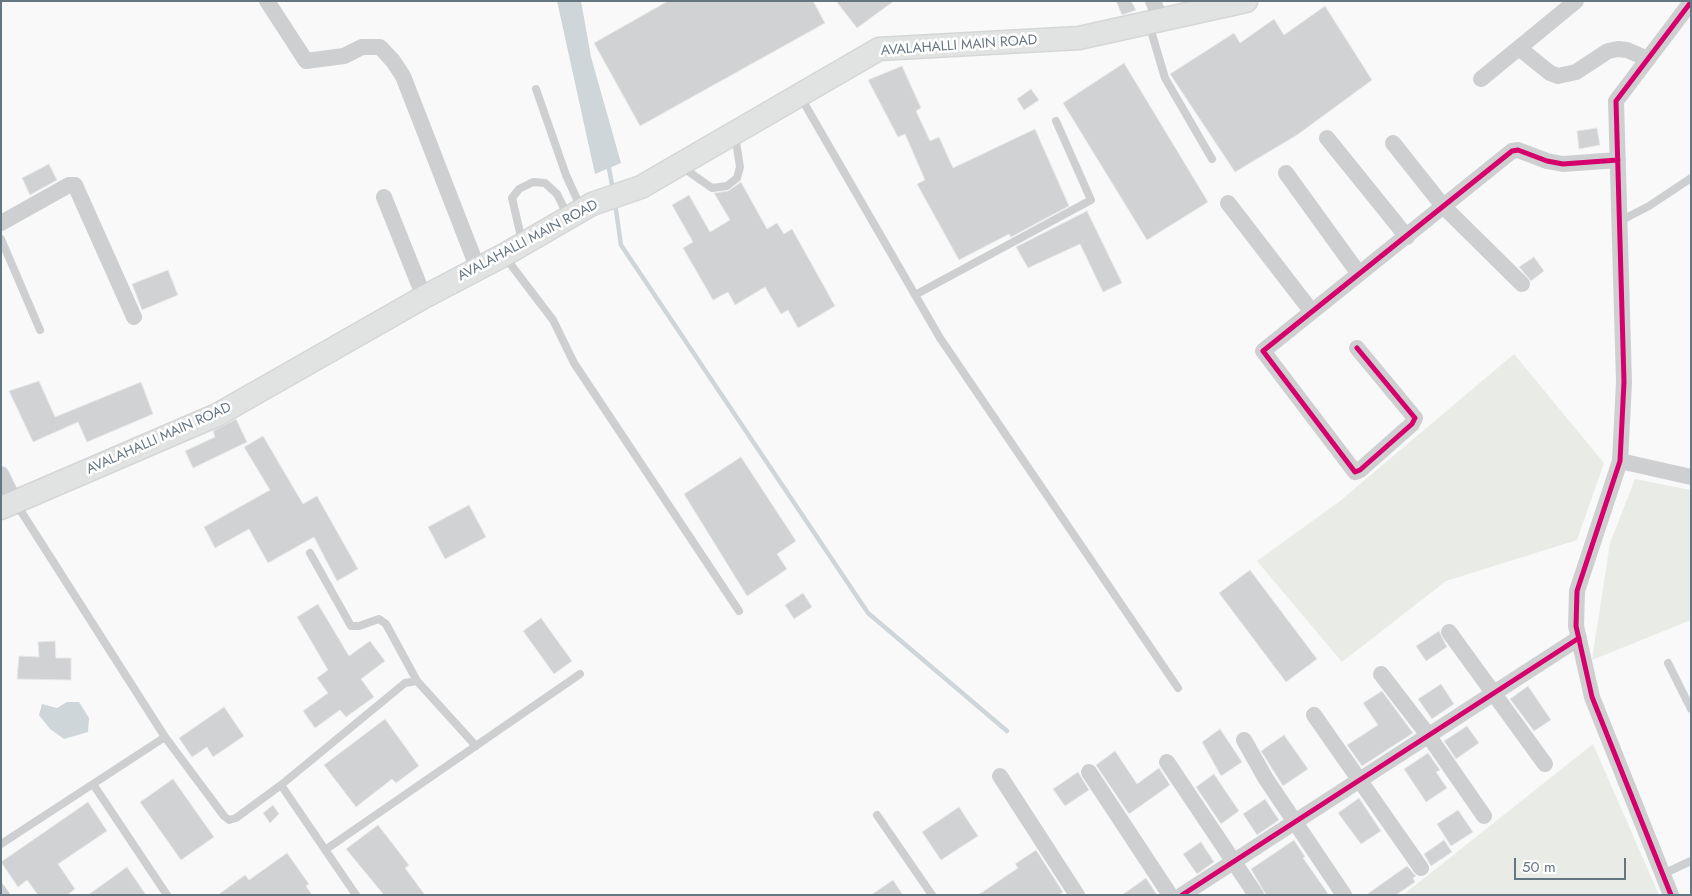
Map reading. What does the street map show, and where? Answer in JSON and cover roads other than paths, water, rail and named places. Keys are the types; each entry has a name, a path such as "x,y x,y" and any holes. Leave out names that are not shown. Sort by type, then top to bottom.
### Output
{"main road":[{"name":"AVALAHALLI MAIN ROAD","path":"8,505 217,415 424,296 513,250 581,210 641,187 879,49 1079,38 1154,15 1246,1"}],"street":[{"path":"267,1 306,62 344,56 362,47 380,48 393,61 403,76 478,269"},
{"path":"1481,79 1576,1"},
{"path":"1671,895 1592,697 1576,626 1577,591 1620,461 1624,382 1616,101 1691,2"},
{"path":"1519,48 1550,73 1558,76 1576,72 1608,51 1618,49 1627,50 1648,59"},
{"path":"1326,138 1407,237"},
{"path":"1393,143 1443,206 1522,284"},
{"path":"1357,348 1416,418 1405,431 1360,470 1355,472 1264,351 1512,151 1518,150 1555,164 1618,160"},
{"path":"1286,172 1359,274"},
{"path":"1,223 69,185 75,185 134,318"},
{"path":"384,197 424,296"},
{"path":"1228,203 1312,312"},
{"path":"1620,461 1691,477"},
{"path":"1,474 8,505"},
{"path":"1450,632 1492,693 1545,764"},
{"path":"1182,895 1579,638"},
{"path":"1381,674 1428,735 1484,816"},
{"path":"1314,715 1421,868"},
{"path":"1244,740 1266,779 1344,895"},
{"path":"1168,762 1256,895"},
{"path":"1089,772 1170,895"},
{"path":"1000,776 1077,895"}],"lane":[{"path":"1154,15 1165,78 1212,159"},
{"path":"536,89 566,174 581,210"},
{"path":"799,95 946,347 1178,688"},
{"path":"915,295 1092,200 1056,121"},
{"path":"679,165 712,188 727,186 737,178 740,167 734,133"},
{"path":"1620,221 1649,206 1691,178"},
{"path":"581,210 557,194 545,183 533,182 519,189 512,198 513,250 553,320 574,364 739,611"},
{"path":"1,239 40,330"},
{"path":"8,505 165,737 224,816 229,820 236,818 280,785 406,683 417,681"},
{"path":"310,552 351,626 359,626 379,619 386,624 417,681 476,746"},
{"path":"1668,663 1691,710"},
{"path":"325,850 580,674"},
{"path":"1,844 165,737"},
{"path":"93,784 167,895"},
{"path":"280,785 356,895"},
{"path":"877,815 932,895"},
{"path":"1662,874 1691,861"},
{"path":"1,888 6,895"}],"waterway":[{"path":"608,163 613,190"},
{"path":"615,203 621,245 868,613 1007,731"}]}
